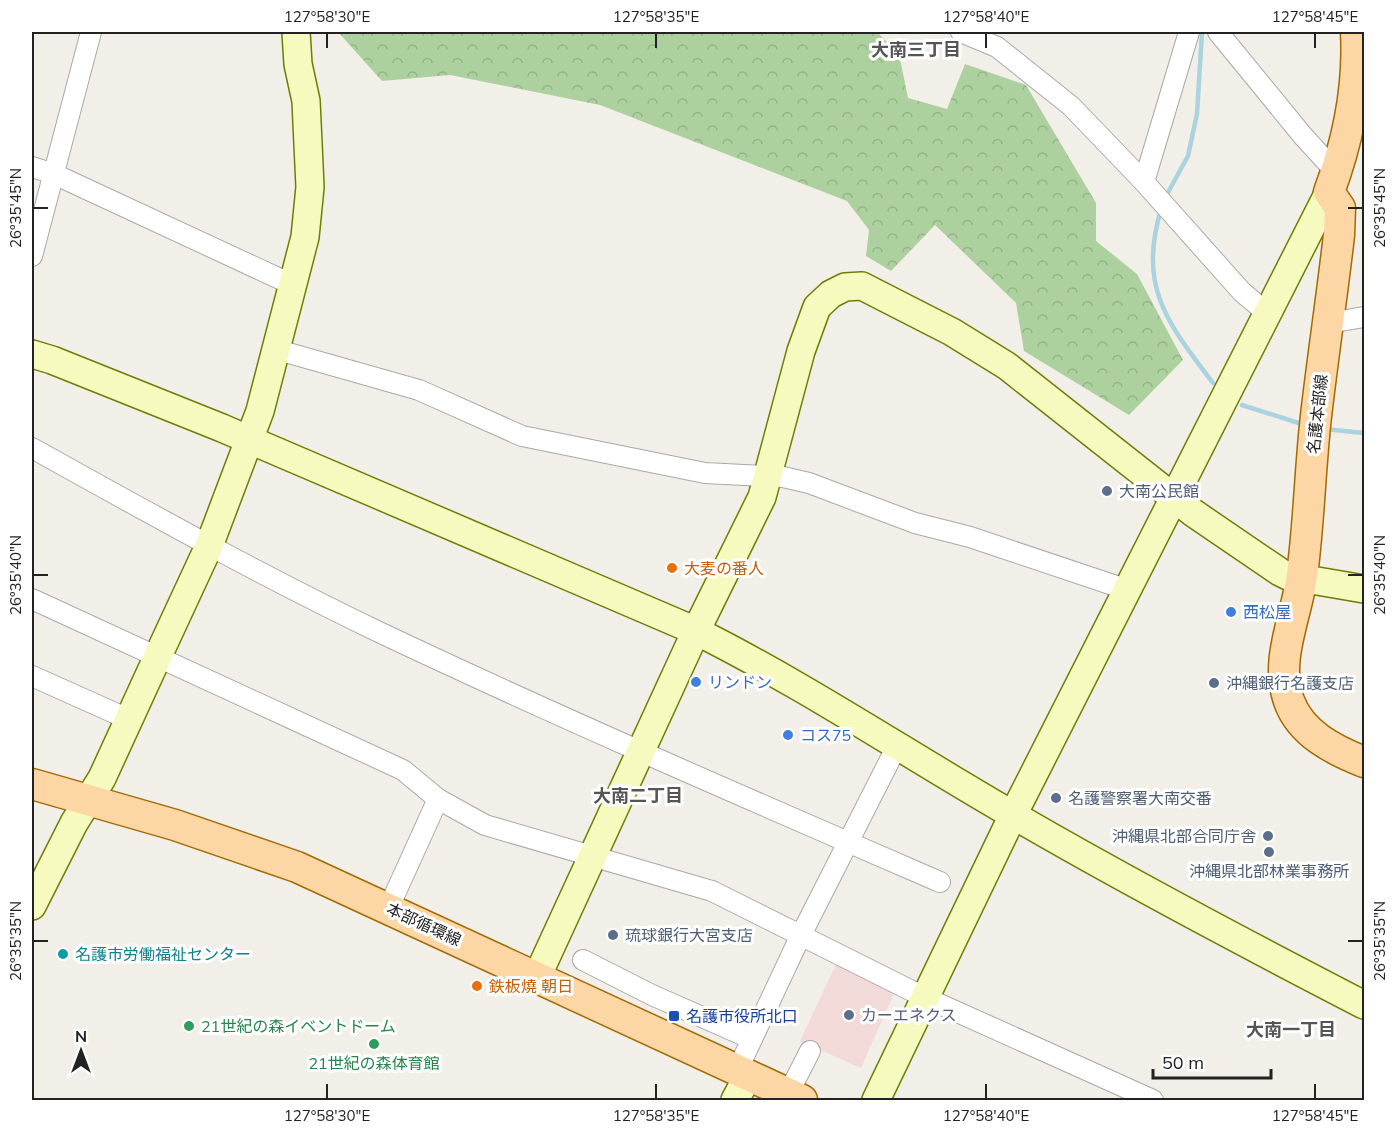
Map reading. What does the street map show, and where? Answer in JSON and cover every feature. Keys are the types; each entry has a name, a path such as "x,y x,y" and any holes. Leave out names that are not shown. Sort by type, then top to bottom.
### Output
{"main road":[{"path":"1333,182 1352,110 1356,32"},
{"name":"名護本部線","path":"1333,182 1340,208 1329,323 1315,426 1302,579 1284,660 1288,699 1302,723 1322,742 1365,762"},
{"name":"本部循環線","path":"32,784 224,841 297,867 389,907 638,1024 740,1082 795,1097"}],"street":[{"path":"32,256 91,32"},
{"path":"32,906 87,801 102,778 209,546 251,441 278,350 305,237 310,187 306,101 293,32"},
{"path":"961,32 997,47 1071,106 1144,182 1242,292 1267,313"},
{"path":"1144,182 1189,32"},
{"path":"876,1101 1013,815 1333,182 1303,136 1218,32"},
{"path":"32,167 54,174 293,285"},
{"path":"537,977 696,631 762,497 785,405 817,307 831,294 845,287 862,286 952,332 1007,366 1174,497 1280,572 1302,579 1365,589"},
{"path":"1329,323 1365,317"},
{"path":"278,350 419,390 522,436 705,472 768,478 783,477 809,483 915,523 970,537 1128,590"},
{"path":"32,354 74,368 251,441 696,631 757,662 898,744 1013,815 1204,921 1365,1005"},
{"path":"32,448 209,546 380,632 641,752 940,882"},
{"path":"32,599 403,770 438,799 485,825 711,891 924,997 1153,1101"},
{"path":"32,676 128,719"},
{"path":"740,1082 752,1039 800,937 898,744"},
{"path":"389,907 438,799"},
{"path":"583,960 752,1039"},
{"path":"638,1024 652,994"},
{"path":"795,1097 810,1051"}],"shaded area":[{"name":"カーエネクス","path":"837,962 896,989 861,1068 800,1041"}],"green space":[{"path":"338,32 877,32 899,54 908,98 947,109 965,64 1026,85 1096,203 1096,241 1137,274 1183,360 1129,415 1024,351 1016,303 935,225 891,271 866,256 869,230 847,201 600,105 450,75 382,81"}],"waterway":[{"path":"1165,198 1188,156 1197,114 1202,32"},
{"path":"1161,209 1153,261 1155,283 1170,322 1213,383"},
{"path":"1242,405 1305,425"},
{"path":"1325,429 1364,433"}],"place":[{"name":"大南公民館","path":"1107,491"},
{"name":"大麦の番人","path":"672,568"},
{"name":"西松屋","path":"1231,612"},
{"name":"リンドン","path":"696,682"},
{"name":"沖縄銀行名護支店","path":"1214,683"},
{"name":"コス75","path":"788,735"},
{"name":"名護警察署大南交番","path":"1056,798"},
{"name":"沖縄県北部合同庁舎","path":"1268,836"},
{"name":"沖縄県北部林業事務所","path":"1269,852"},
{"name":"琉球銀行大宮支店","path":"613,935"},
{"name":"名護市労働福祉センター","path":"63,954"},
{"name":"鉄板燒 朝日","path":"477,986"},
{"name":"カーエネクス","path":"849,1015"},
{"name":"名護市役所北口","path":"674,1016"},
{"name":"21世紀の森イベントドーム","path":"189,1026"},
{"name":"21世紀の森体育館","path":"374,1044"}],"district":[{"name":"大南三丁目","path":"916,50"},
{"name":"大南二丁目","path":"638,796"},
{"name":"大南一丁目","path":"1291,1030"}]}
